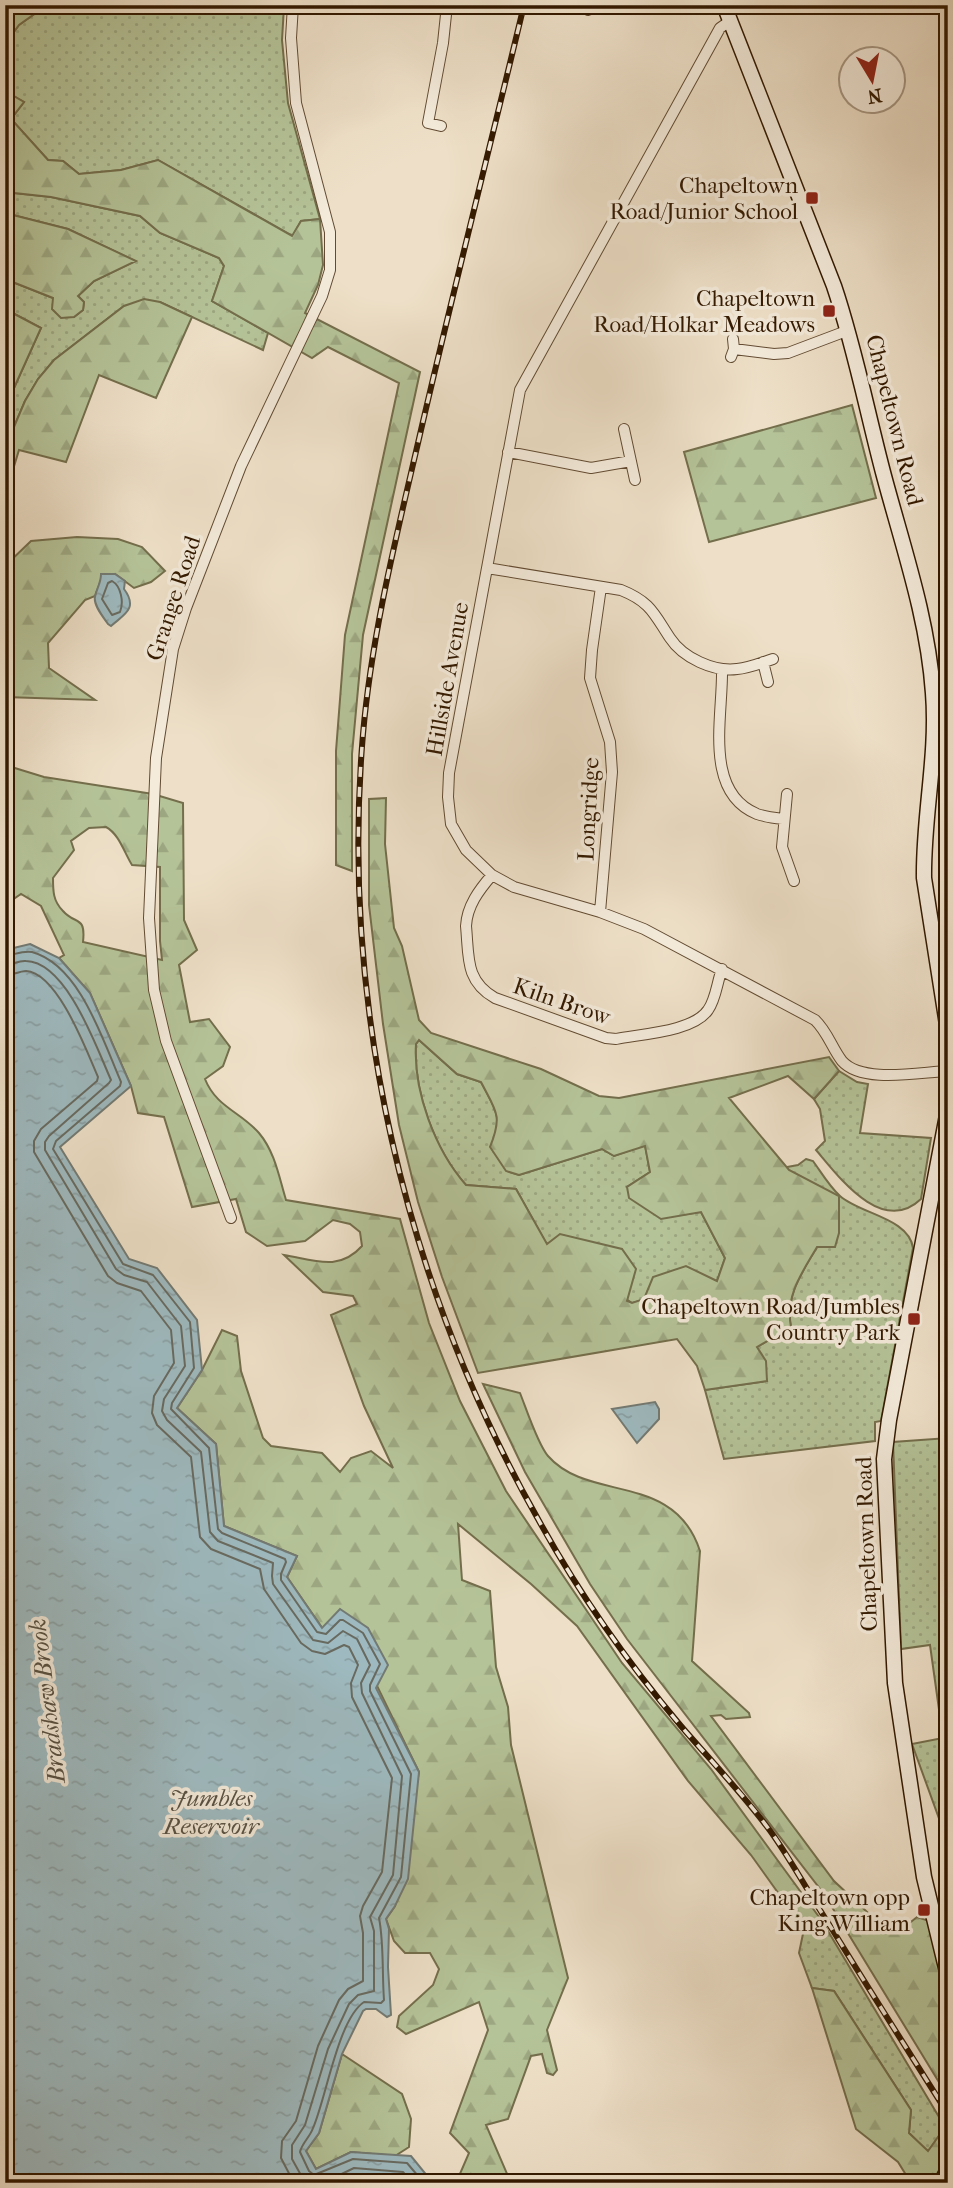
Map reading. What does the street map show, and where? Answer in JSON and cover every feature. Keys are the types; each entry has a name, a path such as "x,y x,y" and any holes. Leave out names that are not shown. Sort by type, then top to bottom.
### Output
{"main road":[{"name":"Chapeltown Road","path":"724,5 849,330 880,463 921,616 942,741 924,854 924,878 948,1031"},
{"name":"Chapeltown Road","path":"948,1111 888,1420 884,1460 895,1683 924,1877 948,1976"},
{"path":"941,2183 948,2169"}],"street":[{"name":"Grange Road","path":"231,1218 166,1041 154,990 149,918 153,794 163,698 173,649 186,608 241,466 322,296 330,270 330,232 296,103 291,38 293,5"},
{"path":"441,126 428,123 447,5"},
{"name":"Hillside Avenue","path":"730,21 720,28 528,373 516,404 449,773 451,824 466,850 492,875 514,887 600,912 645,929 722,969 814,1020 841,1059 862,1073 871,1075 948,1071"},
{"path":"733,349 788,353 849,330"},
{"path":"624,429 635,481"},
{"path":"508,452 591,468 631,461"},
{"path":"487,568 621,590 635,596 653,610 671,640 697,661 722,670 734,670 768,661 768,682"},
{"name":"Longridge","path":"600,912 612,772 610,742 590,678 601,587"},
{"path":"722,670 721,765 726,786 733,796 752,812 784,819"},
{"path":"786,794 782,848 794,881"},
{"name":"Kiln Brow","path":"492,875 477,895 466,926 472,978 486,993 495,998 606,1038 616,1039 681,1027 700,1018 712,1001 722,969"}],"green space":[{"path":"5,5 47,5 19,25 5,44"},
{"path":"47,5 284,7 282,40 288,103 320,219 301,221 293,236 158,160 121,170 79,174 63,161 48,160 11,119 24,102 5,91 5,44 19,25"},
{"path":"5,91 24,102 11,119 48,160 63,161 79,174 121,170 158,160 292,236 301,221 320,219 323,265 318,285 305,313 420,372 363,635 352,754 352,871 336,865 336,751 345,635 399,383 328,347 312,358 212,301 224,266 219,258 160,233 140,216 51,197 5,192"},
{"path":"5,192 51,197 140,216 160,233 219,258 224,266 212,301 268,333 263,350 160,302 124,306 54,360 38,379 25,401 5,448 5,408 41,328 5,309 5,279 53,298 74,317 83,310 84,302 78,296 94,281 135,261 68,229 5,213"},
{"path":"5,213 68,229 136,261 94,281 78,296 84,302 83,310 74,317 61,318 52,309 53,298 5,279"},
{"path":"144,299 160,302 192,317 156,398 99,375 66,462 19,450 5,496 5,448 25,401 38,379 54,360 124,306"},
{"path":"5,309 41,328 5,408"},
{"path":"852,405 876,498 709,542 684,452"},
{"path":"77,537 118,539 142,547 165,571 151,582 134,588 115,574 101,580 95,596 85,600 48,643 49,668 95,700 5,697 5,566 31,541"},
{"path":"5,765 44,777 153,794 183,803 184,920 197,950 179,965 190,1022 209,1019 230,1047 223,1066 205,1079 210,1088 222,1103 252,1126 264,1140 276,1165 286,1200 400,1219 429,1323 460,1401 506,1491 622,1663 711,1769 822,1921 804,1929 751,1855 688,1781 577,1626 458,1524 462,1580 490,1591 496,1667 508,1707 511,1745 568,1978 547,2030 557,2070 553,2075 547,2073 542,2054 531,2056 508,2119 486,2125 511,2183 456,2183 469,2153 450,2133 488,2030 479,2002 406,2034 397,2027 399,2016 433,1985 439,1969 430,1953 405,1953 394,1941 386,1919 395,1906 419,1772 340,1610 323,1629 287,1577 297,1556 224,1526 216,1444 177,1408 202,1370 222,1330 237,1336 241,1371 263,1438 271,1446 322,1453 340,1472 351,1458 371,1451 393,1468 364,1406 331,1315 357,1304 353,1296 323,1292 284,1255 335,1262 353,1254 362,1246 360,1232 350,1224 333,1220 305,1241 267,1246 246,1232 236,1199 192,1207 164,1117 138,1113 131,1086 90,993 59,958 64,955 41,906 21,894 15,898 5,892","holes":["106,827 111,830 132,865 160,867 162,960 83,942 81,924 67,915 55,900 53,878 74,850 71,841 89,828"]},
{"path":"386,798 385,844 394,928 402,946 419,1020 431,1033 541,1069 599,1096 619,1098 829,1057 839,1071 814,1099 788,1076 729,1098 789,1170 839,1196 839,1233 835,1247 817,1247 801,1275 790,1305 791,1327 757,1347 766,1361 767,1381 705,1390 697,1366 677,1339 478,1373 442,1277 418,1202 399,1125 383,1024 369,905 369,799","holes":["419,1040 457,1074 481,1082 491,1100 497,1120 490,1147 506,1171 519,1175 602,1149 614,1156 645,1146 650,1172 627,1187 629,1198 661,1219 701,1212 725,1258 717,1281 686,1266 653,1277 644,1299 632,1303 627,1301 636,1269 622,1249 560,1234 547,1244 516,1189 466,1185 445,1155 428,1119 418,1081 416,1044"]},
{"path":"419,1040 457,1074 481,1082 496,1113 497,1127 491,1147 507,1171 519,1175 602,1149 614,1156 645,1145 650,1172 627,1187 661,1218 701,1212 725,1258 717,1281 632,1303 547,1245 516,1189 466,1185 445,1155 428,1119 418,1081 416,1044"},
{"path":"839,1071 857,1082 868,1084 860,1133 931,1138 921,1199 906,1209 891,1211 862,1198 816,1150 825,1141 820,1109 814,1099"},
{"path":"806,1159 813,1161 840,1196 903,1230 910,1238 913,1248 881,1421 875,1422 875,1441 724,1459 705,1390 767,1381 757,1347 791,1327 790,1305 793,1294 817,1247 787,1167 798,1165"},
{"path":"483,1384 520,1393 544,1451 565,1470 585,1479 651,1498 671,1509 688,1526 700,1551 692,1661 749,1713 750,1717 726,1719 721,1715 711,1716 834,1881 882,1926 897,1933 917,1917 948,1927 948,2097 824,1894 627,1639 590,1584 525,1472"},
{"path":"948,1438 948,1836 945,1835 912,1744 943,1738 930,1645 901,1649 893,1442"},
{"path":"822,1921 945,2127 928,2152 909,2133 911,2110 834,1991 812,1988 799,1953 804,1929"},
{"path":"812,1988 834,1991 911,2110 909,2133 928,2151 948,2123 948,2183 911,2183 898,2162 856,2129"},
{"path":"342,2054 402,2094 411,2119 409,2147 395,2156 351,2152 316,2169 306,2151 319,2133"}],"water":[{"path":"101,574 115,574 125,581 124,589 130,602 128,611 111,626 99,611 95,600"},
{"name":"Jumbles Reservoir","path":"30,944 59,958 90,993 131,1086 60,1147 129,1259 157,1268 197,1320 202,1370 177,1408 216,1444 224,1526 297,1556 287,1577 322,1628 340,1609 368,1628 388,1665 376,1688 419,1772 408,1879 386,1919 389,1929 391,2015 387,2017 376,2009 363,2011 342,2054 319,2133 306,2151 316,2169 351,2152 411,2156 433,2183 5,2183 5,950"},
{"path":"655,1402 659,1409 659,1419 637,1443 612,1409"}],"railway":[{"path":"524,5 395,543 367,695 358,836 362,938 373,1039 392,1139 418,1238 451,1334 491,1428 553,1546 587,1600 642,1677 771,1832 948,2114"}],"place":[{"name":"Chapeltown Road/Junior School","path":"812,198"},
{"name":"Chapeltown Road/Holkar Meadows","path":"829,311"},
{"name":"Chapeltown Road/Jumbles Country Park","path":"914,1319"},
{"name":"Chapeltown opp King William","path":"924,1910"}],"water label":[{"name":"Bradshaw Brook","path":"47,1701"}]}
